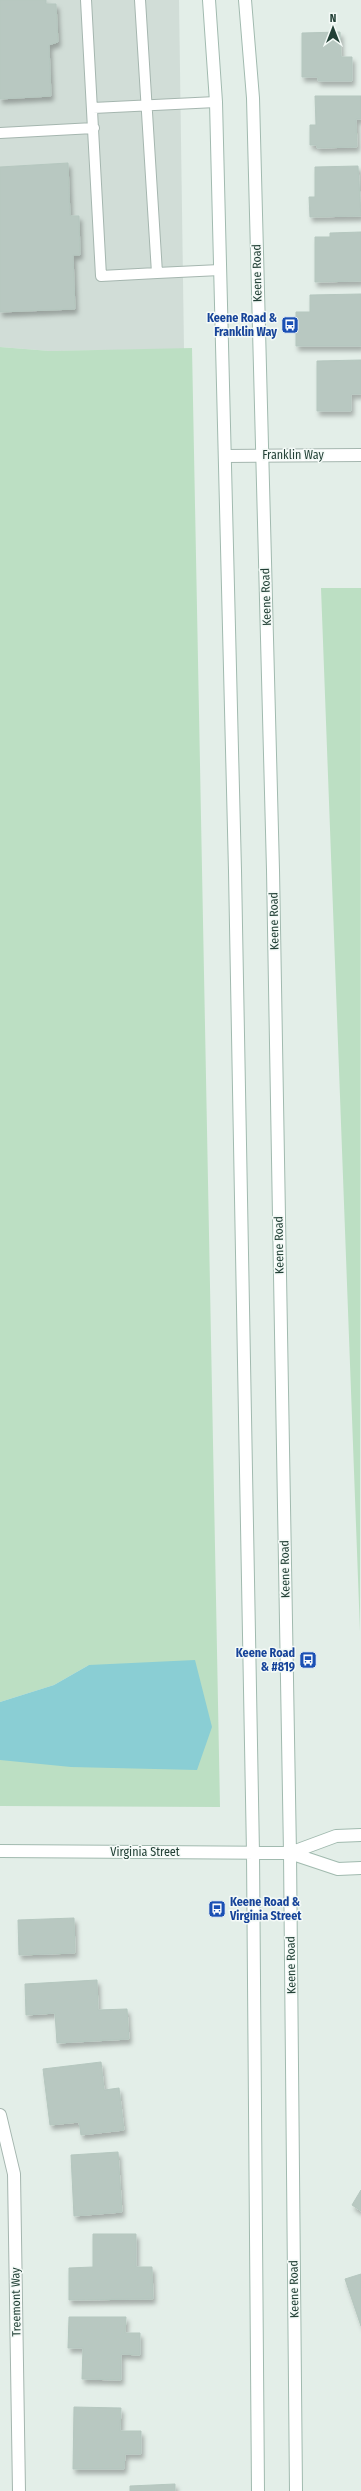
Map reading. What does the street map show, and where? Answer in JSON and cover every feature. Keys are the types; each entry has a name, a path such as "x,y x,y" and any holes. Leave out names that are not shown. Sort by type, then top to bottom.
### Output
{"main road":[{"path":"209,0 216,102 226,456 239,1048 253,1853 258,2491"},
{"name":"Keene Road","path":"245,0 253,98 273,870 290,1853 296,2491"},
{"name":"Franklin Way","path":"226,456 361,455"},
{"path":"290,1853 336,1836 361,1835"},
{"name":"Virginia Street","path":"0,1851 290,1853"},
{"path":"290,1853 338,1869 361,1868"},
{"name":"Treemont Way","path":"0,2115 14,2174 19,2491"}],"lane":[{"path":"86,0 93,108 100,276 220,270"},
{"path":"140,0 157,273"},
{"path":"93,108 216,102"},
{"path":"0,133 94,128"}],"shaded area":[{"path":"0,0 179,0 184,349 50,351 0,347"}],"green space":[{"path":"0,347 50,351 192,348 220,1807 0,1806 0,1760 10,1760 89,1665 54,1685 0,1702"},
{"path":"321,588 361,588 360,1632"}],"water":[{"path":"195,1660 212,1727 197,1770 71,1767 0,1760 0,1702 54,1685 89,1665"}],"building":[{"path":"0,0 46,0 46,4 56,4 58,42 49,45 51,96 0,99"},
{"path":"340,32 341,57 352,57 352,81 318,81 318,77 302,77 302,33"},
{"path":"315,96 361,96 361,119 356,119 357,147 317,148 317,145 310,145 310,125 316,125"},
{"path":"68,163 70,216 79,216 80,255 73,255 75,309 0,312 0,167"},
{"path":"358,166 361,216 310,217 309,197 315,197 315,167"},
{"path":"361,232 361,281 315,282 315,237 330,237 330,233"},
{"path":"361,294 361,346 296,346 296,312 310,312 310,295"},
{"path":"361,360 361,394 351,394 351,411 317,411 317,361"},
{"path":"74,1918 75,1953 19,1955 18,1920"},
{"path":"97,1980 98,2010 127,2009 129,2039 57,2043 55,2013 26,2015 25,1984"},
{"path":"101,2062 104,2090 119,2088 124,2130 81,2135 79,2122 50,2125 43,2069"},
{"path":"118,2152 122,2212 74,2216 71,2155"},
{"path":"361,2190 361,2211 352,2205"},
{"path":"93,2234 136,2234 136,2267 152,2267 153,2299 69,2300 69,2268 93,2267"},
{"path":"361,2274 361,2326 345,2279"},
{"path":"69,2317 126,2317 125,2333 140,2333 140,2355 121,2354 121,2380 82,2379 83,2348 68,2348"},
{"path":"74,2407 121,2408 120,2431 141,2431 141,2454 125,2454 124,2469 73,2469"},
{"path":"175,2484 175,2491 130,2491 130,2486"}],"place":[{"name":"Keene Road & Franklin Way","path":"290,325"},
{"name":"Keene Road & #819","path":"308,1660"},
{"name":"Keene Road & Virginia Street","path":"217,1909"}]}
